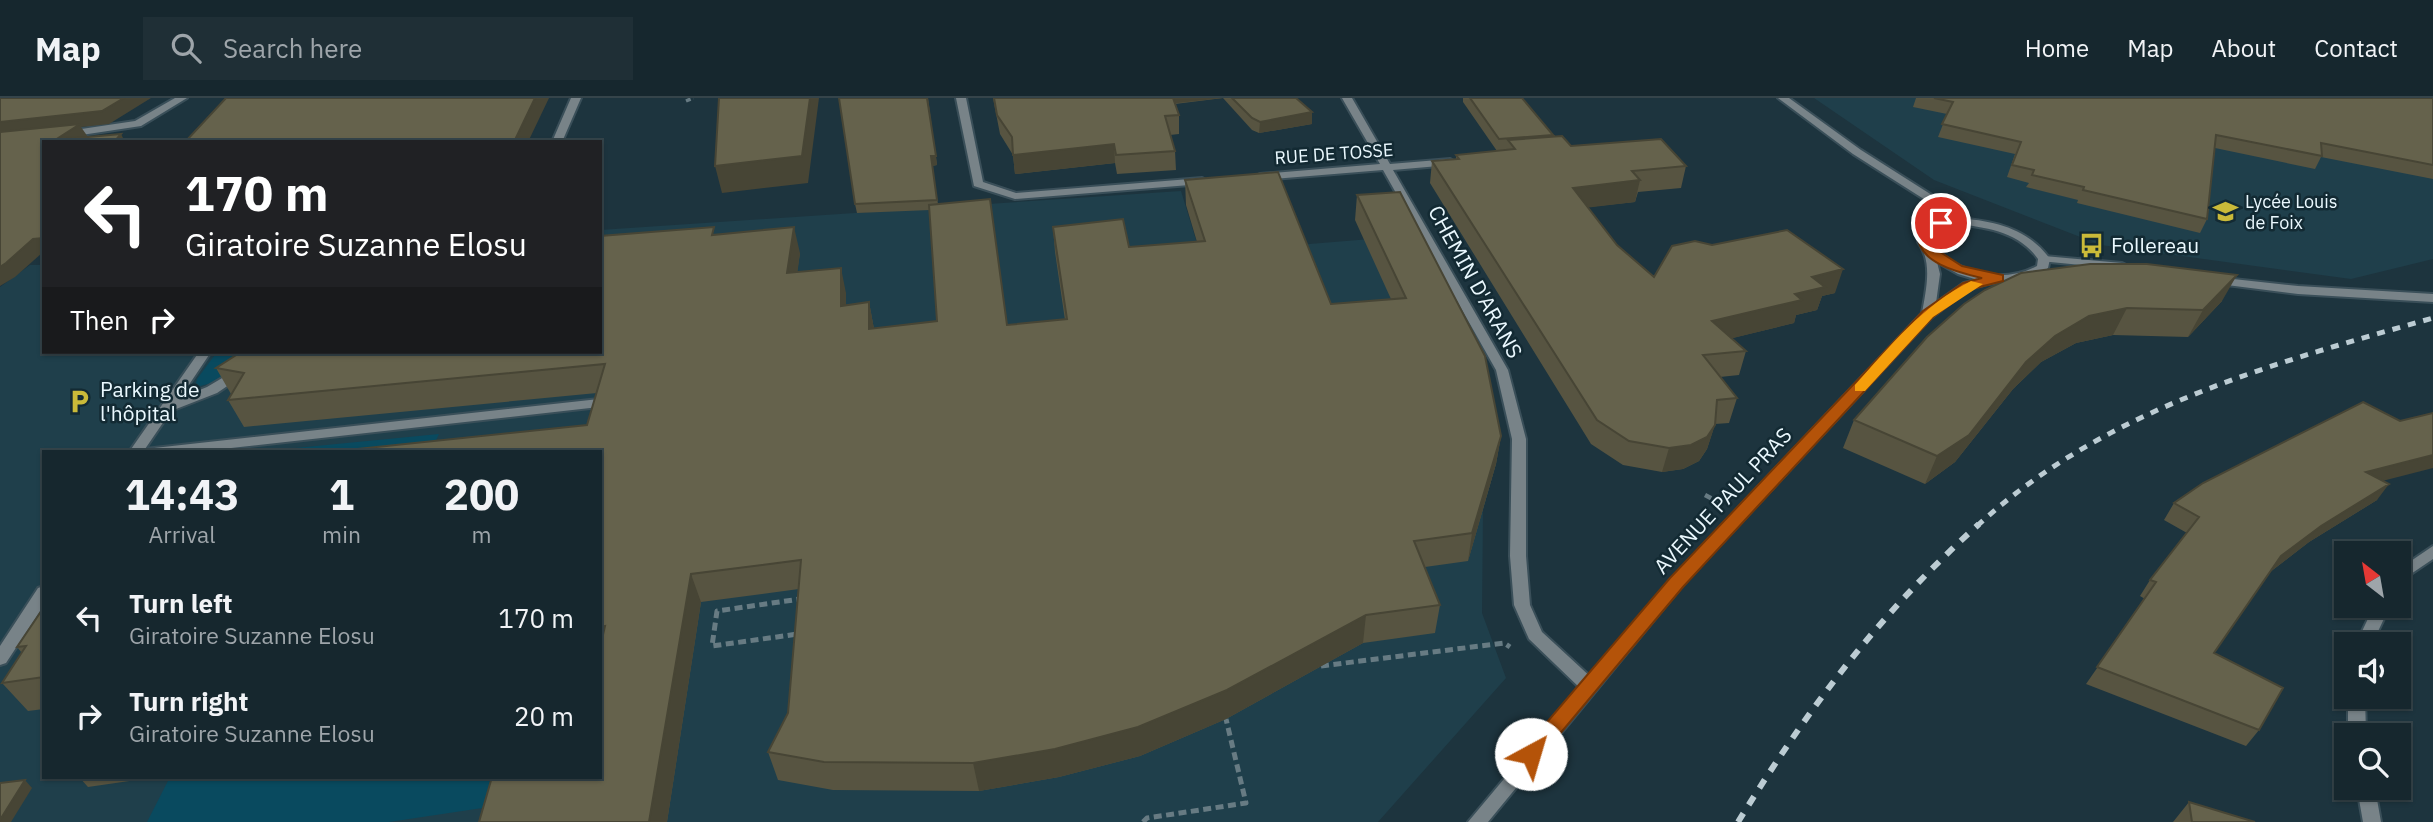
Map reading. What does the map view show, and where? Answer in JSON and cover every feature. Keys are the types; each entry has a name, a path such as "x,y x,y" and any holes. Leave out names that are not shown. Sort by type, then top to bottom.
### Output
{"street":[{"path":"50,135 138,124 182,98"},
{"path":"558,140 576,98"},
{"path":"961,98 978,184 1015,195 1221,180"},
{"name":"CHEMIN D'ARANS","path":"1347,98 1502,370 1519,439 1519,593 1527,620 1535,635 1588,685"},
{"path":"1783,98 1857,152 1942,206 1955,221"},
{"name":"RUE DE TOSSE","path":"1248,178 1465,160"},
{"path":"1928,314 1934,274 1924,242 1925,234 1930,228 1955,221 1974,222 2011,232 2038,249 2044,259 2042,268 2033,274 1998,278 1957,268 1929,251"},
{"path":"2044,259 2088,261 2129,268"},
{"name":"AVENUE PAUL PRAS","path":"1476,822 1676,582 1928,314 1968,286 1998,278"},
{"path":"2197,279 2298,290 2433,298"},
{"path":"137,450 204,354"},
{"path":"165,410 212,390 253,365"},
{"path":"168,450 599,403"},
{"path":"2412,567 2433,551"},
{"path":"0,659 42,595"},
{"path":"2368,800 2372,822"}],"path":[{"path":"686,101 693,98"},
{"path":"800,599 798,634 712,646 717,611 800,599 808,598"},
{"path":"1321,666 1504,643"},
{"path":"1145,820 1246,803 1226,719"}],"shaded area":[{"name":"Lycée Louis de Foix","path":"1814,98 2433,98 2433,259 2351,279 2101,245 1934,180"},
{"path":"1181,191 1200,253 1407,236 1496,464 1483,510 1482,613 1506,678 1378,822 0,822 0,287 30,265 42,265 42,354 602,354 602,230"},
{"path":"216,354 260,354 215,382 200,386 196,383"},
{"path":"439,434 431,450 275,450"},
{"path":"169,779 585,779 509,804 389,822 147,822"}],"building":[{"path":"0,98 124,98 102,111 0,122"},
{"path":"226,98 535,98 515,140 187,140"},
{"path":"719,98 810,98 802,156 715,166"},
{"path":"839,98 927,98 936,156 931,156 937,200 855,204"},
{"path":"994,98 1173,98 1179,115 1165,116 1175,151 1116,155 1114,144 1013,155 1012,137 997,115"},
{"path":"1232,98 1296,98 1312,112 1260,122 1252,118"},
{"path":"1470,98 1522,98 1553,135 1499,139"},
{"path":"1934,98 2433,98 2433,165 2321,143 2322,156 2216,135 2207,219 2083,190 2084,187 2032,175 2034,170 2012,165 2021,142 1942,124 1953,102"},
{"path":"80,124 55,140 42,140 42,238 33,239 0,267 0,132"},
{"path":"121,134 116,140 55,140"},
{"path":"1562,136 1571,146 1661,139 1686,166 1632,171 1640,180 1573,188 1617,245 1654,277 1672,246 1695,241 1712,245 1787,230 1843,269 1812,277 1825,287 1795,294 1802,300 1712,321 1746,351 1703,355 1737,398 1717,400 1715,425 1707,437 1691,445 1669,448 1629,441 1597,420 1432,161 1459,159 1456,155 1515,149 1508,140"},
{"path":"1278,172 1331,304 1406,298 1357,195 1400,192 1485,356 1501,436 1472,533 1414,541 1440,605 1366,615 1227,690 1138,727 1055,749 973,763 824,762 768,752 788,713 801,560 691,574 649,822 479,822 491,779 602,779 602,639 605,626 602,627 602,450 348,450 587,425 605,364 228,400 244,373 216,368 238,354 602,354 602,236 714,227 712,235 794,227 787,273 841,268 841,306 869,302 869,329 937,321 929,205 990,199 1007,325 1067,319 1053,227 1123,219 1129,247 1205,241 1185,180"},
{"path":"2090,264 2147,264 2237,275 2203,310 2127,308 2089,316 2055,336 2026,362 1969,435 1937,456 1854,420 1927,337 1964,304 1985,290 2021,273"},
{"path":"2363,402 2400,421 2433,413 2433,455 2366,472 2389,484 2321,526 2281,556 2214,653 2283,688 2259,730 2097,667 2156,582 2150,580 2199,517 2174,503 2203,483"},
{"path":"42,610 42,677 2,683 26,646 17,647"},
{"path":"25,780 0,820 0,783"},
{"path":"2189,802 2255,822 2192,822"}],"railway":[{"path":"1977,526 2026,485 2079,451 2134,421 2251,373 2433,318"},
{"path":"1738,822 1791,740 1847,664 1909,593 1979,524"}],"slow traffic":[{"path":"1860,388 1928,314 1950,297 1976,284"}],"place":[{"name":"Lycée Louis de Foix","path":"2225,212"},
{"name":"Follereau","path":"2091,246"},
{"name":"Parking de l'hôpital","path":"80,402"}],"route":[{"path":"1531,754 1676,582 1928,314 1968,286 1998,278 1957,268 1929,251 1924,242 1925,234 1930,228 1941,223"}]}
